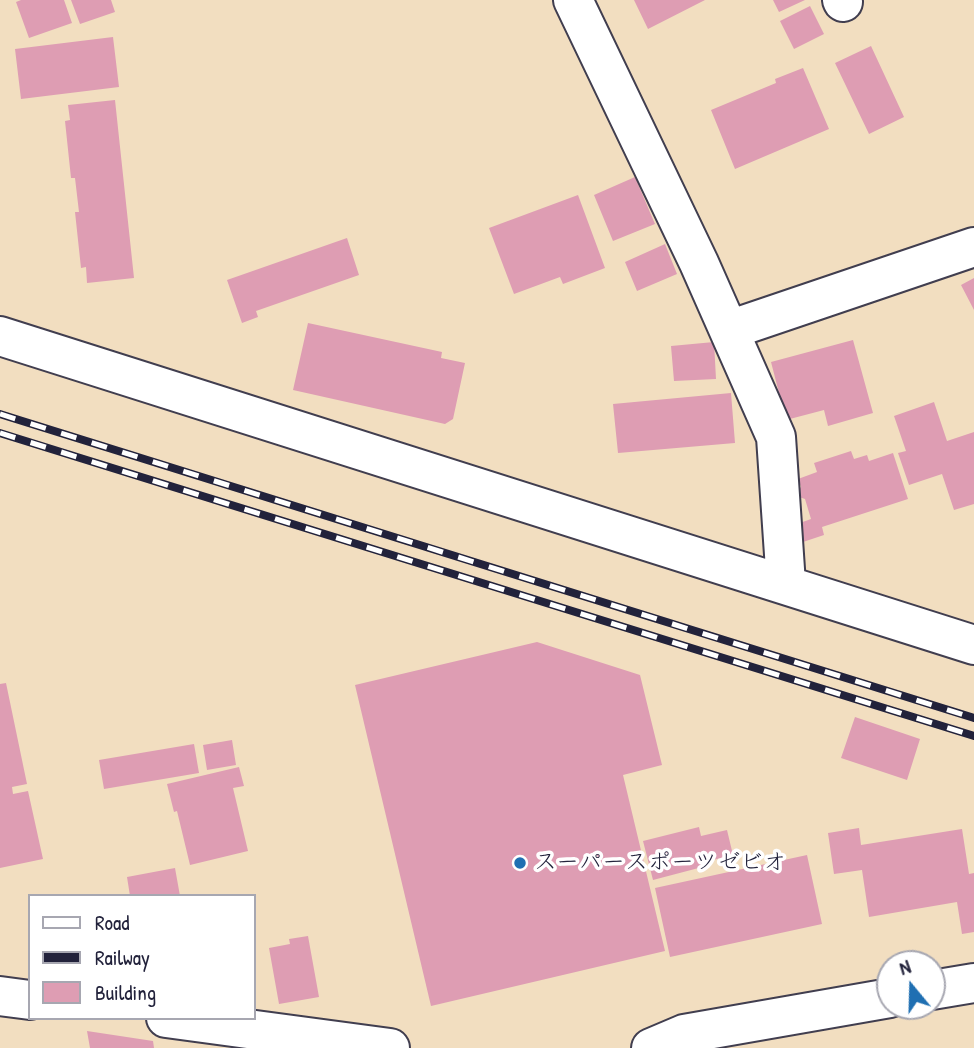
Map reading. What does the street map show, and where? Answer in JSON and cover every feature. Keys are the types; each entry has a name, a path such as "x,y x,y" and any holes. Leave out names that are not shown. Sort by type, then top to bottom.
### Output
{"main road":[{"path":"573,0 699,262 776,437 786,584"},
{"path":"729,330 974,247"},
{"path":"0,335 974,645"},
{"path":"946,988 974,983"},
{"path":"0,996 28,1000"},
{"path":"651,1048 684,1034 876,1000"},
{"path":"181,1020 390,1048"}],"building":[{"path":"64,0 72,23 29,38 16,2"},
{"path":"71,0 111,0 115,12 80,24"},
{"path":"634,0 705,0 648,29"},
{"path":"773,0 805,0 779,12"},
{"path":"810,6 824,34 794,49 780,21"},
{"path":"113,37 119,87 21,99 15,49"},
{"path":"871,46 904,117 869,134 835,63"},
{"path":"803,68 829,129 735,169 711,110 776,83 775,79"},
{"path":"115,100 134,278 87,283 86,267 81,268 75,212 79,212 75,178 71,178 65,121 70,120 68,105"},
{"path":"635,177 655,224 613,241 594,195"},
{"path":"578,195 605,268 563,284 560,277 514,294 489,228"},
{"path":"347,238 359,275 256,311 258,317 242,323 227,280"},
{"path":"665,244 677,274 637,291 625,262"},
{"path":"974,278 974,310 961,285"},
{"path":"308,323 442,352 441,358 465,363 453,419 445,424 293,390"},
{"path":"853,340 873,413 828,426 824,410 786,420 771,362"},
{"path":"714,342 716,379 674,381 671,346"},
{"path":"731,393 735,443 618,453 613,404"},
{"path":"934,402 947,441 974,432 974,504 954,510 942,474 909,485 898,453 906,451 894,416"},
{"path":"851,451 854,459 867,455 869,461 893,453 908,499 822,527 824,535 803,542 797,524 811,519 805,499 799,497 801,487 798,479 817,472 814,463"},
{"name":"スーパースポーツゼビオ","path":"537,642 640,675 662,765 623,775 665,951 431,1006 355,685"},
{"path":"6,683 27,784 12,787 13,794 28,791 43,859 0,868 0,684"},
{"path":"855,717 920,739 907,780 841,758"},
{"path":"232,740 236,765 207,770 203,745"},
{"path":"194,744 199,773 104,789 99,760"},
{"path":"239,767 244,786 233,788 248,851 190,865 177,811 174,812 167,784"},
{"path":"699,827 701,836 727,830 733,855 709,861 710,865 653,880 643,841"},
{"path":"859,828 861,845 962,829 969,874 974,873 974,932 962,934 957,902 869,917 862,870 834,874 828,833"},
{"path":"807,855 822,924 670,957 655,888"},
{"path":"175,868 180,894 130,894 127,877"},
{"path":"308,936 319,997 279,1004 269,948 290,944 289,939"},
{"path":"87,1031 153,1041 154,1048 90,1048"}],"railway":[{"path":"0,414 974,718"},
{"path":"0,433 974,736"}],"place":[{"name":"スーパースポーツゼビオ","path":"520,863"}]}
